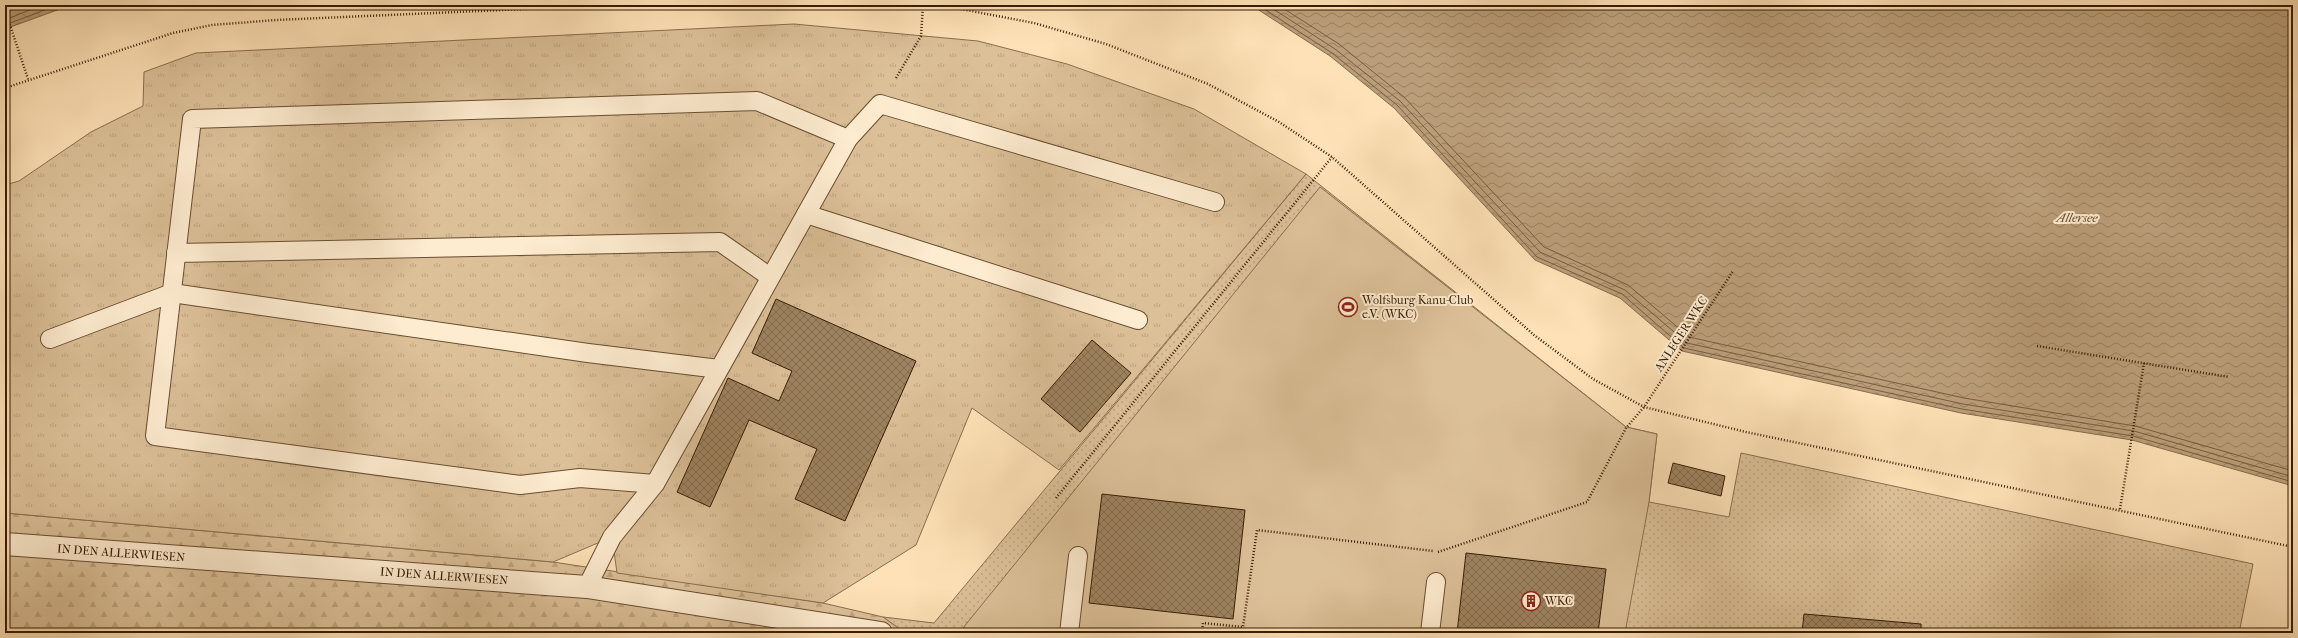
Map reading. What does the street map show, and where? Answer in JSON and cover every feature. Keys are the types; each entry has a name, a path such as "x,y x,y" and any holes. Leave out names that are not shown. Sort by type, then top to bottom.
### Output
{"street":[{"name":"IN DEN ALLERWIESEN","path":"5,544 587,587 881,633"}],"lane":[{"path":"655,484 580,478 520,484 155,436 192,120 757,101 848,139"},
{"path":"587,587 612,537 655,484 848,139 880,104 1215,202"},
{"path":"806,214 1138,320"},
{"path":"176,253 720,242 770,277"},
{"path":"50,340 172,293 588,353 719,369"},
{"path":"1069,633 1078,556"},
{"path":"1430,633 1436,582"}],"path":[{"path":"5,88 28,79 173,33 212,25 284,19 615,5"},
{"path":"880,104 921,36 923,5"},
{"path":"940,5 1034,23 1106,44 1158,63 1208,84 1279,122 1332,157 1534,335 1593,379 1644,407 1746,432 2120,509 2293,547"},
{"path":"5,10 28,79"},
{"path":"1056,498 1332,157"},
{"name":"ANLEGER WKC","path":"1202,633 1203,623 1243,627 1257,530 1439,552 1588,502 1626,428 1644,407 1733,271"},
{"path":"2037,346 2229,377"},
{"path":"2120,509 2144,363"}],"green space":[{"path":"794,24 978,41 1067,64 1194,109 1306,174 1059,470 972,408 916,545 823,603 617,573 612,537 553,562 5,513 5,185 19,181 91,132 143,106 144,72 196,53"},
{"name":"Wolfsburg Kanu-Club e.V. (WKC)","path":"1306,174 1626,427 1657,434 1649,502 1729,517 1741,453 2253,564 2239,633 905,633 883,617 934,623"},
{"name":"Wolfsburg Kanu-Club e.V. (WKC)","path":"1320,187 1626,427 1657,434 1649,502 1625,633 1012,633 963,628"},
{"path":"5,513 553,562 823,603 883,617 905,633 5,633"}],"water":[{"path":"5,5 71,5 5,29"},
{"name":"Allersee","path":"1251,5 2293,5 2293,486 2132,440 1961,413 1682,351 1620,298 1535,260 1394,108 1330,56"}],"building":[{"path":"776,299 916,361 845,521 795,499 817,449 749,420 710,507 677,492 728,378 779,401 792,371 752,353"},
{"path":"1092,340 1131,373 1080,432 1041,399"},
{"path":"1673,463 1725,476 1721,496 1668,483"},
{"path":"1102,494 1245,510 1233,619 1089,603"},
{"name":"WKC","path":"1466,553 1606,569 1598,633 1457,633"},
{"path":"1804,614 1921,624 1921,632 1932,633 1802,633"}],"place":[{"name":"Wolfsburg Kanu-Club e.V. (WKC)","path":"1348,307"},
{"name":"WKC","path":"1531,601"}]}
